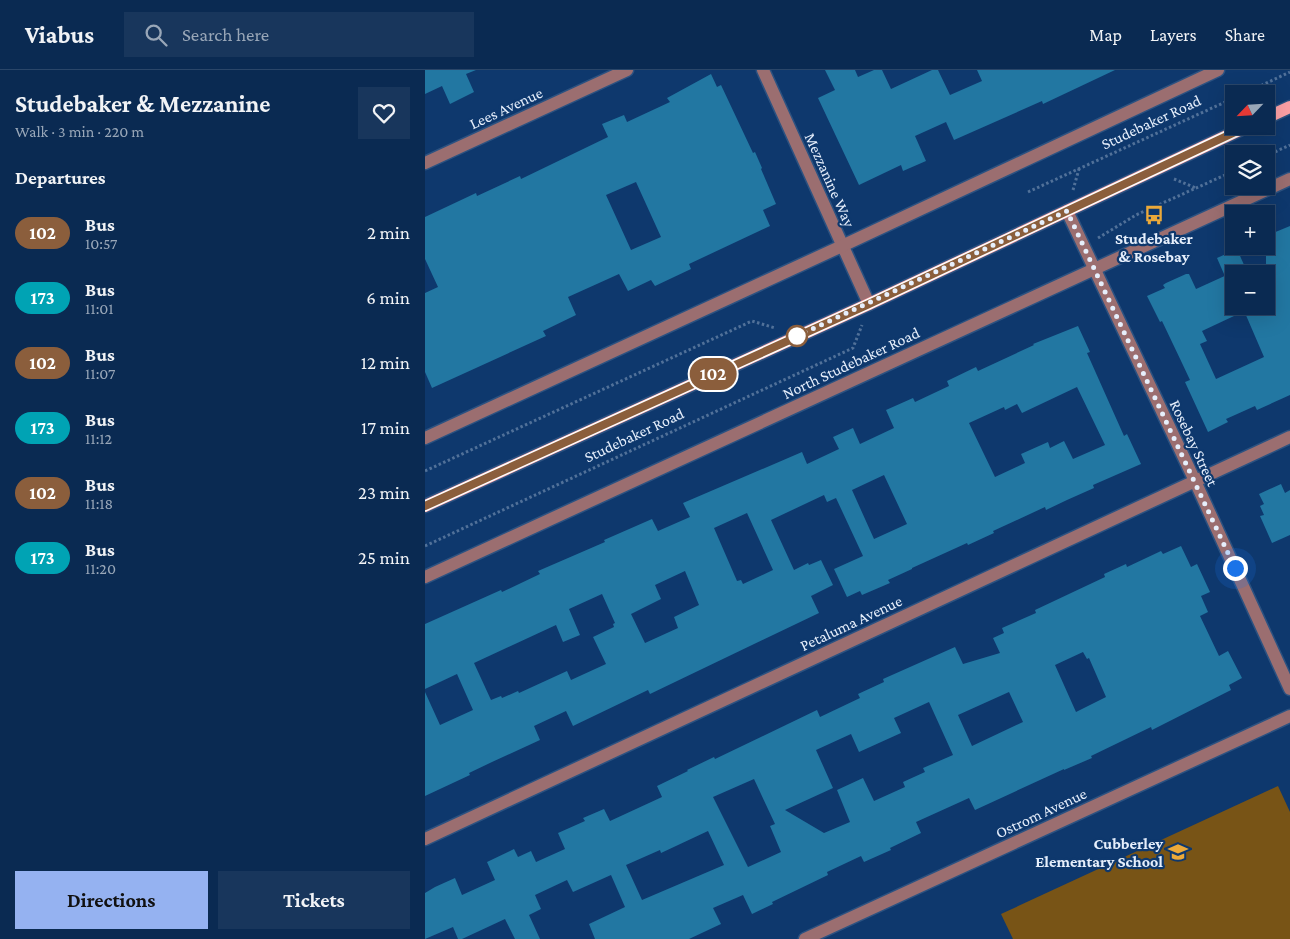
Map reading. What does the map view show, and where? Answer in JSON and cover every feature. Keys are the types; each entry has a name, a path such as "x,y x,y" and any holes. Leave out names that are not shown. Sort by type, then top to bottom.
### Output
{"main road":[{"path":"1275,114 1290,107"},
{"path":"425,506 869,304 1229,135"}],"street":[{"name":"Lees Avenue","path":"425,163 627,70"},
{"name":"Mezzanine Way","path":"763,70 869,304"},
{"path":"425,438 1218,70"},
{"name":"North Studebaker Road","path":"425,578 1290,178"},
{"name":"Rosebay Street","path":"1067,211 1195,481 1290,689"},
{"name":"Petaluma Avenue","path":"425,839 1290,437"},
{"name":"Ostrom Avenue","path":"805,939 1290,716"}],"path":[{"path":"1262,85 1290,72"},
{"name":"Studebaker Road","path":"1028,192 1225,102"},
{"path":"1275,152 1290,145"},
{"path":"1083,247 1136,215 1225,175"},
{"path":"425,471 752,321"},
{"name":"Studebaker Road","path":"425,546 853,348"}],"shaded area":[{"name":"Cubberley Elementary School","path":"1278,786 1290,812 1290,939 1013,939 1001,914"}],"building":[{"path":"425,70 476,70 466,74 474,92 450,104 442,86 425,94"},
{"path":"825,70 855,70 858,77 874,70 882,70 891,89 932,70 938,70 950,95 982,81 977,70 1115,70 1043,104 1042,101 954,140 946,122 915,136 926,161 903,171 901,165 859,185 818,98 835,90"},
{"path":"711,74 717,87 721,85 753,153 755,152 776,204 763,210 770,226 689,264 691,269 655,286 651,280 628,291 619,274 568,297 576,315 543,331 546,336 432,388 425,372 425,293 438,287 425,259 425,217 476,193 477,196 520,176 521,179 608,137 602,124 624,115 627,122 670,102 667,98","holes":["636,182 661,237 631,250 606,195"]},
{"path":"1290,226 1290,395 1257,410 1255,406 1226,419 1228,422 1208,432 1185,382 1190,380 1162,321 1160,322 1147,296 1165,288 1163,285 1166,283 1186,274 1189,274 1196,289 1225,276 1225,315 1234,316 1202,331 1207,341 1200,344 1216,379 1264,357 1246,315 1275,315 1275,265 1266,265 1266,255 1275,255 1275,232"},
{"path":"1225,254 1240,255 1244,265 1225,265 1224,274 1217,258"},
{"path":"1078,326 1090,352 1087,353 1124,436 1127,434 1141,464 1093,485 1094,488 1046,510 1045,507 968,545 967,543 912,568 888,580 890,583 862,595 860,591 847,597 834,569 863,556 836,498 827,502 824,495 771,520 794,570 808,563 809,565 821,560 833,585 811,596 819,613 650,694 648,690 573,726 566,711 534,726 540,740 425,796 425,692 440,725 473,710 457,674 425,689 425,624 501,590 502,592 540,574 538,571 652,519 658,531 690,517 683,503 802,452 807,464 839,449 833,437 853,428 860,444 894,428 886,410 913,398 915,402 949,386 947,381 976,367 978,371 1033,344","holes":["1077,387 1105,445 1073,459 1064,441 1050,448 1048,442 1021,454 1025,463 995,477 969,423 1004,407 1005,410 1017,404 1022,413","884,475 907,524 874,539 852,490","747,513 773,570 743,584 741,580 737,581 714,528","685,571 699,605 674,617 678,628 645,643 631,614 661,599 655,585","602,594 615,623 613,624 614,627 593,637 606,664 571,680 567,671 519,693 518,691 502,698 501,696 491,700 474,663 556,625 563,642 580,635 569,609"]},
{"path":"1281,484 1285,493 1290,490 1290,535 1272,543 1260,516 1264,515 1260,506 1264,504 1259,494"},
{"path":"1181,546 1191,567 1197,564 1210,592 1201,596 1208,612 1200,616 1219,656 1228,651 1242,678 1229,685 1231,690 1152,730 1151,727 1091,756 1092,758 975,810 969,798 916,822 921,833 890,848 891,850 864,862 861,856 827,872 828,875 772,902 773,904 752,914 743,895 713,908 721,924 689,939 595,939 589,924 625,907 611,875 573,892 567,880 535,895 541,909 529,915 540,939 515,939 505,919 462,939 458,939 453,927 425,939 425,893 435,887 455,878 462,895 495,880 487,862 514,849 518,857 531,851 536,862 565,849 558,833 585,821 583,818 604,809 610,821 662,797 657,786 687,770 714,757 715,759 817,710 820,717 860,698 858,694 884,682 883,679 955,647 963,664 1000,653 993,638 1004,633 1002,628 1036,613 1035,610 1105,577 1104,574 1126,564 1127,567 1161,551 1163,554","holes":["1083,652 1087,659 1089,658 1106,697 1076,712 1055,665","1009,692 1023,722 972,746 958,715","929,702 953,755 923,768 925,772 903,782 905,787 874,801 863,778 837,790 850,822 824,833 785,810 833,788 816,750 851,734 859,752 901,733 894,718","754,779 775,824 770,826 781,852 748,867 713,797","708,831 724,865 642,900 626,865 660,850 661,853"]}],"bus line":[{"name":"102","path":"425,506 869,304 1229,135"}],"place":[{"name":"Studebaker & Rosebay","path":"1154,215"},
{"name":"Cubberley Elementary School","path":"1178,852"}],"route":[{"path":"797,336 1067,211 1235,568"}]}
